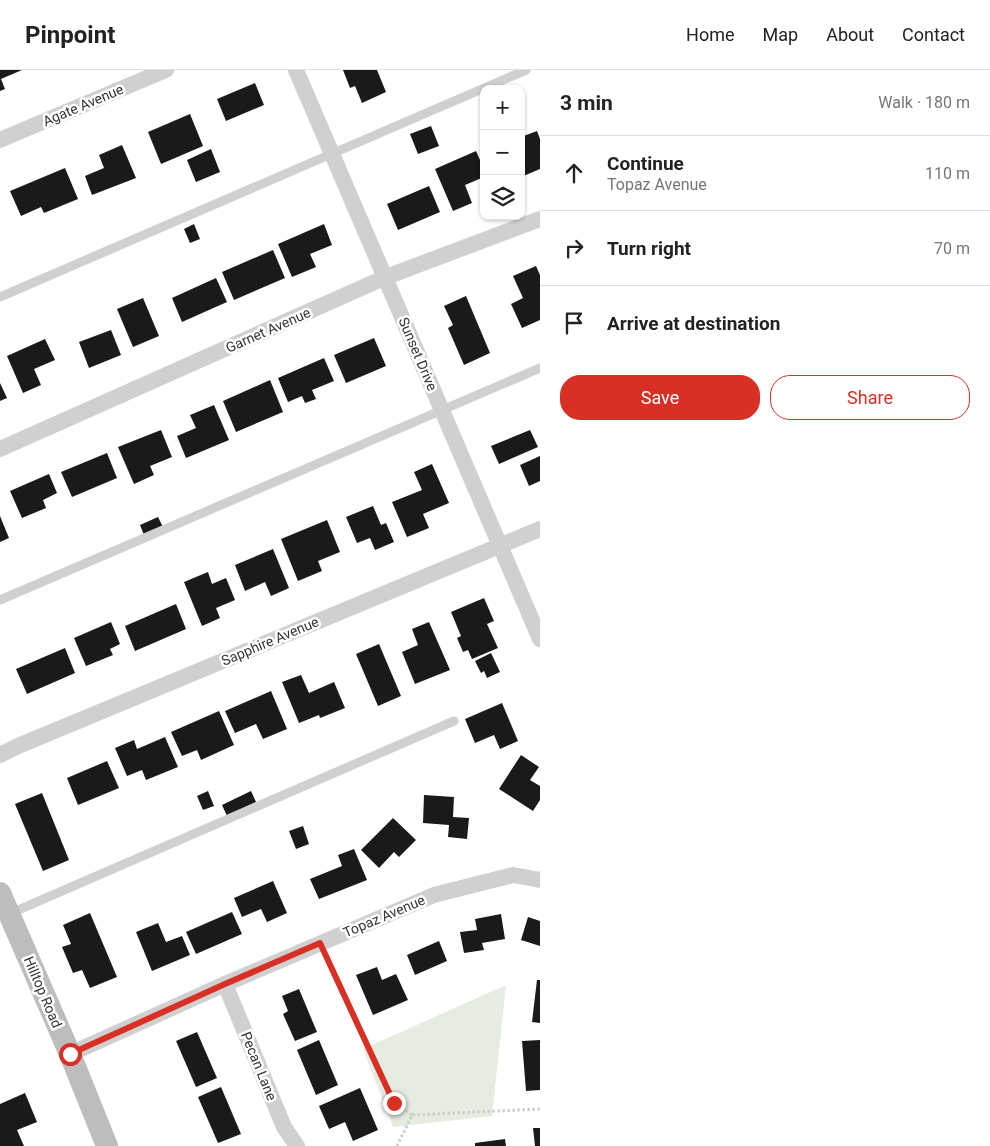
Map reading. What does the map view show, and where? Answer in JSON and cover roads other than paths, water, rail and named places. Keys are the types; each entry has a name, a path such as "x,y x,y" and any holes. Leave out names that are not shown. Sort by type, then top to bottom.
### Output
{"main road":[{"name":"Hilltop Road","path":"0,893 70,1054 107,1146"}],"street":[{"name":"Agate Avenue","path":"0,140 166,70"},
{"name":"Sunset Drive","path":"296,70 540,639"},
{"name":"Garnet Avenue","path":"0,449 386,277 540,219"},
{"name":"Sapphire Avenue","path":"0,755 27,742 540,528"},
{"name":"Topaz Avenue","path":"70,1054 225,984 434,894 513,875 540,880"},
{"name":"Pecan Lane","path":"225,984 284,1127 297,1146"}],"lane":[{"path":"0,297 526,70"},
{"path":"0,600 540,368"},
{"path":"9,914 454,721"}]}
